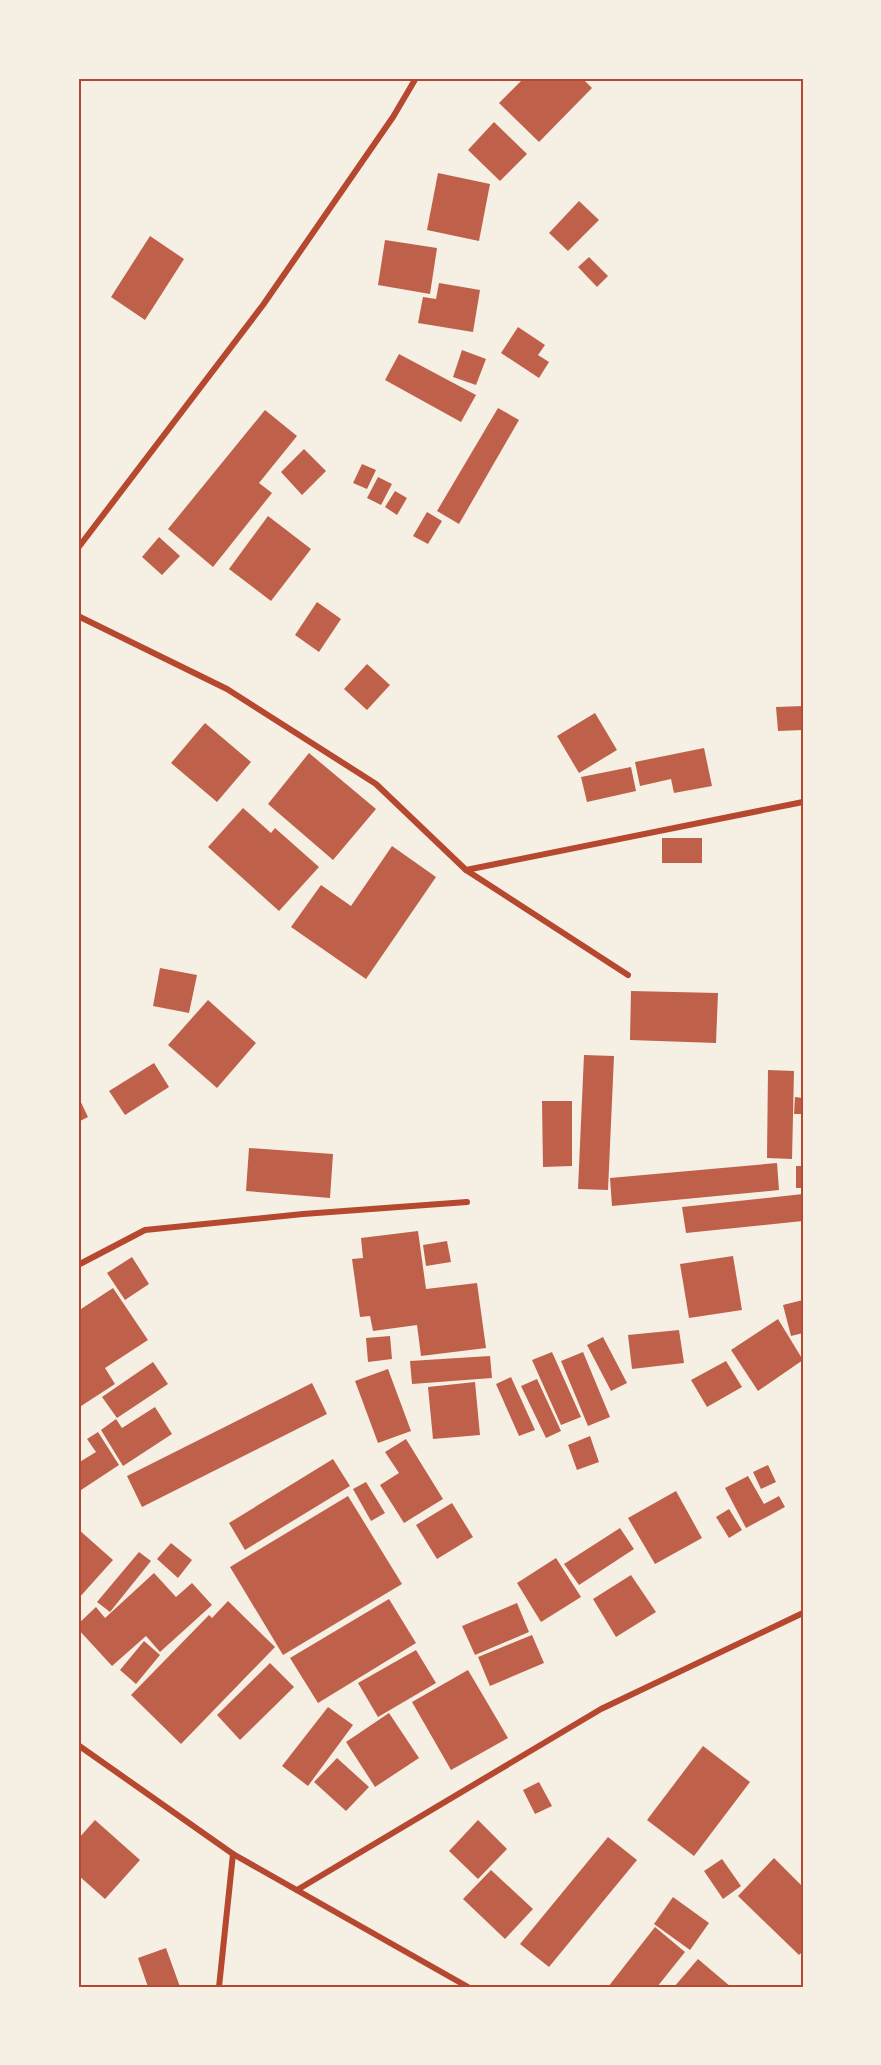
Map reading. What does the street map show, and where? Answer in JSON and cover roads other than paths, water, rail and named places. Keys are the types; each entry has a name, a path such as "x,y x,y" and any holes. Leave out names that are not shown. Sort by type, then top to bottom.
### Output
{"street":[{"path":"78,548 263,305 393,117 416,78"},
{"path":"78,616 227,689 376,784 466,870 627,975"},
{"path":"466,870 803,802"},
{"path":"78,1265 145,1230 303,1214 467,1202"},
{"path":"297,1890 601,1709 803,1613"},
{"path":"78,1745 233,1854 468,1987"},
{"path":"219,1987 233,1854"}]}
